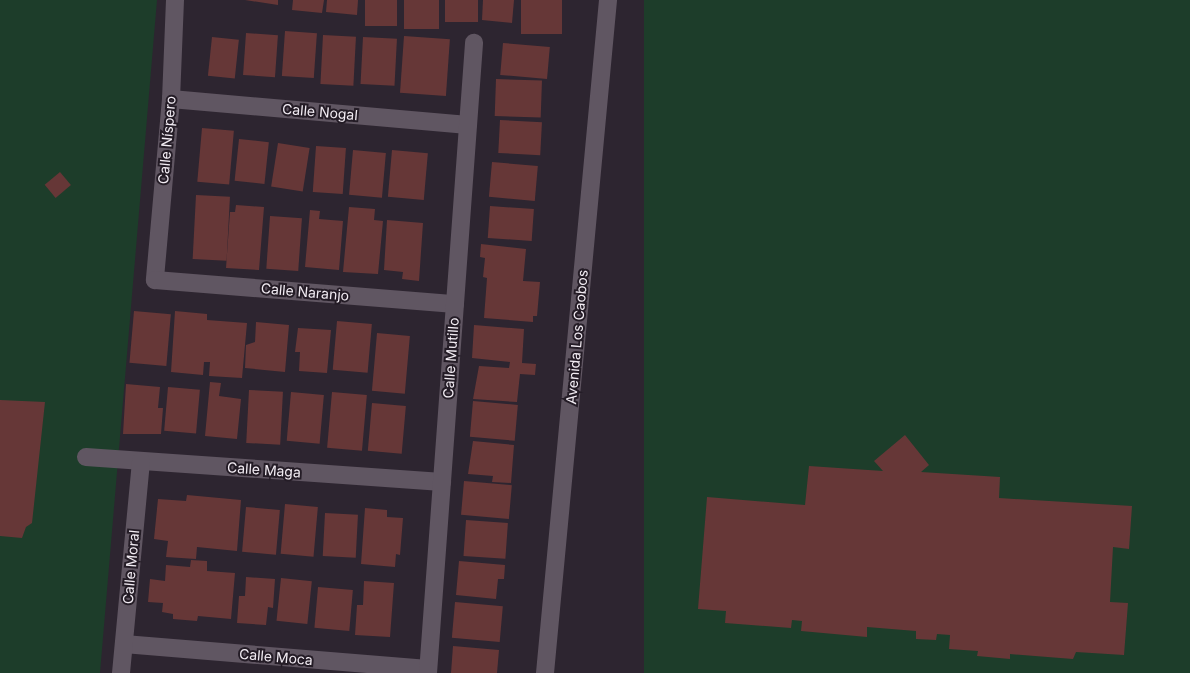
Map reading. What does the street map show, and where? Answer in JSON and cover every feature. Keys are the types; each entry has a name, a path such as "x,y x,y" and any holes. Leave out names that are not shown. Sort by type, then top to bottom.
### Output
{"street":[{"name":"Calle Níspero","path":"155,280 171,99 175,0"},
{"name":"Avenida Los Caobos","path":"546,673 608,0"},
{"name":"Calle Mutillo","path":"428,671 474,43"},
{"name":"Calle Nogal","path":"171,99 468,125"},
{"name":"Calle Naranjo","path":"155,280 455,304"},
{"name":"Calle Maga","path":"86,457 442,482"},
{"name":"Calle Moral","path":"121,673 141,461"},
{"name":"Calle Moca","path":"124,644 428,671"}],"green space":[{"path":"0,0 157,0 100,673 0,673"},
{"path":"644,0 1190,0 1190,673 644,673"}],"building":[{"path":"245,0 278,0 278,5"},
{"path":"293,0 324,0 322,13 292,10"},
{"path":"327,0 358,0 357,15 326,12"},
{"path":"365,0 397,0 397,26 365,26"},
{"path":"404,0 439,0 439,29 404,29"},
{"path":"445,0 478,0 478,22 445,22"},
{"path":"483,0 514,0 512,23 482,20"},
{"path":"521,0 562,0 562,34 521,34"},
{"path":"285,31 317,33 314,78 282,76"},
{"path":"246,33 278,35 275,77 243,75"},
{"path":"323,35 356,37 353,86 320,84"},
{"path":"404,36 450,39 446,96 400,93"},
{"path":"212,37 239,40 235,79 208,76"},
{"path":"363,37 397,39 394,86 361,84"},
{"path":"503,43 550,47 547,79 500,75"},
{"path":"496,79 542,81 541,118 495,116"},
{"path":"500,120 542,122 540,155 498,153"},
{"path":"202,128 234,131 229,185 197,182"},
{"path":"239,139 269,142 264,184 235,181"},
{"path":"278,143 310,148 303,191 271,186"},
{"path":"316,146 346,148 343,194 313,192"},
{"path":"353,150 386,153 382,198 349,195"},
{"path":"392,150 428,153 424,200 388,197"},
{"path":"492,162 538,166 535,201 489,197"},
{"path":"60,172 71,185 56,198 45,185"},
{"path":"196,195 230,197 227,261 193,259"},
{"path":"236,205 264,207 259,270 226,268 230,212 235,212"},
{"path":"490,206 534,209 532,241 488,238"},
{"path":"349,207 375,209 374,220 383,221 378,274 343,272"},
{"path":"310,210 320,211 319,219 343,221 339,270 305,267"},
{"path":"270,216 302,218 298,271 266,269"},
{"path":"387,220 423,223 419,281 402,279 403,272 384,270"},
{"path":"481,244 526,249 523,281 540,282 537,316 533,316 533,322 484,318 487,278 483,277 485,258 480,257"},
{"path":"134,311 171,314 166,366 129,363"},
{"path":"175,311 207,314 207,320 247,323 242,378 209,376 210,362 204,362 203,375 171,372"},
{"path":"337,321 372,324 368,373 333,370"},
{"path":"256,322 289,325 285,372 245,368 246,345 255,342"},
{"path":"474,325 524,329 522,363 536,364 535,375 520,374 517,402 473,399 479,366 509,368 510,362 472,358"},
{"path":"298,328 331,330 327,373 299,371 300,352 295,352"},
{"path":"377,333 410,336 405,394 372,391"},
{"path":"210,382 221,383 219,396 241,399 237,439 205,436"},
{"path":"126,384 160,387 158,408 163,408 161,434 123,434"},
{"path":"168,387 200,390 196,434 164,431"},
{"path":"249,390 283,392 280,445 246,443"},
{"path":"291,392 324,395 320,444 287,441"},
{"path":"332,392 367,395 362,451 327,448"},
{"path":"0,400 45,402 32,523 26,527 22,538 0,536"},
{"path":"473,401 518,405 515,441 470,437"},
{"path":"372,403 406,406 402,454 368,451"},
{"path":"905,435 929,465 921,472 1000,477 999,498 1132,506 1129,549 1113,547 1110,602 1128,603 1124,655 1076,652 1073,659 1010,654 1010,659 977,656 978,651 949,649 950,635 937,634 936,640 916,639 916,631 867,627 867,637 801,631 802,621 792,620 791,628 725,623 726,611 698,609 707,497 805,505 809,466 883,471 874,461"},
{"path":"473,441 514,445 511,483 492,482 493,476 468,474"},
{"path":"464,481 512,485 509,519 461,515"},
{"path":"187,495 241,500 237,551 197,547 196,559 166,557 168,541 154,539 158,499 186,501"},
{"path":"285,504 318,507 314,557 281,554"},
{"path":"246,507 280,510 276,555 242,552"},
{"path":"365,508 387,510 387,517 403,518 400,555 396,554 395,567 361,564"},
{"path":"325,513 358,515 356,558 323,556"},
{"path":"466,520 508,523 505,559 463,556"},
{"path":"191,560 207,561 207,571 235,573 231,619 198,616 197,621 173,619 173,614 162,612 163,603 148,602 150,579 165,581 166,565 190,567"},
{"path":"459,561 505,565 504,579 498,579 496,599 456,595"},
{"path":"246,577 275,579 273,608 268,607 266,625 237,623 239,596 245,596"},
{"path":"281,578 312,581 307,624 277,621"},
{"path":"364,581 394,583 390,637 355,635 357,605 363,605"},
{"path":"318,587 353,590 349,631 314,628"},
{"path":"455,602 503,606 500,642 452,638"},
{"path":"453,646 499,650 497,673 451,673"}]}
